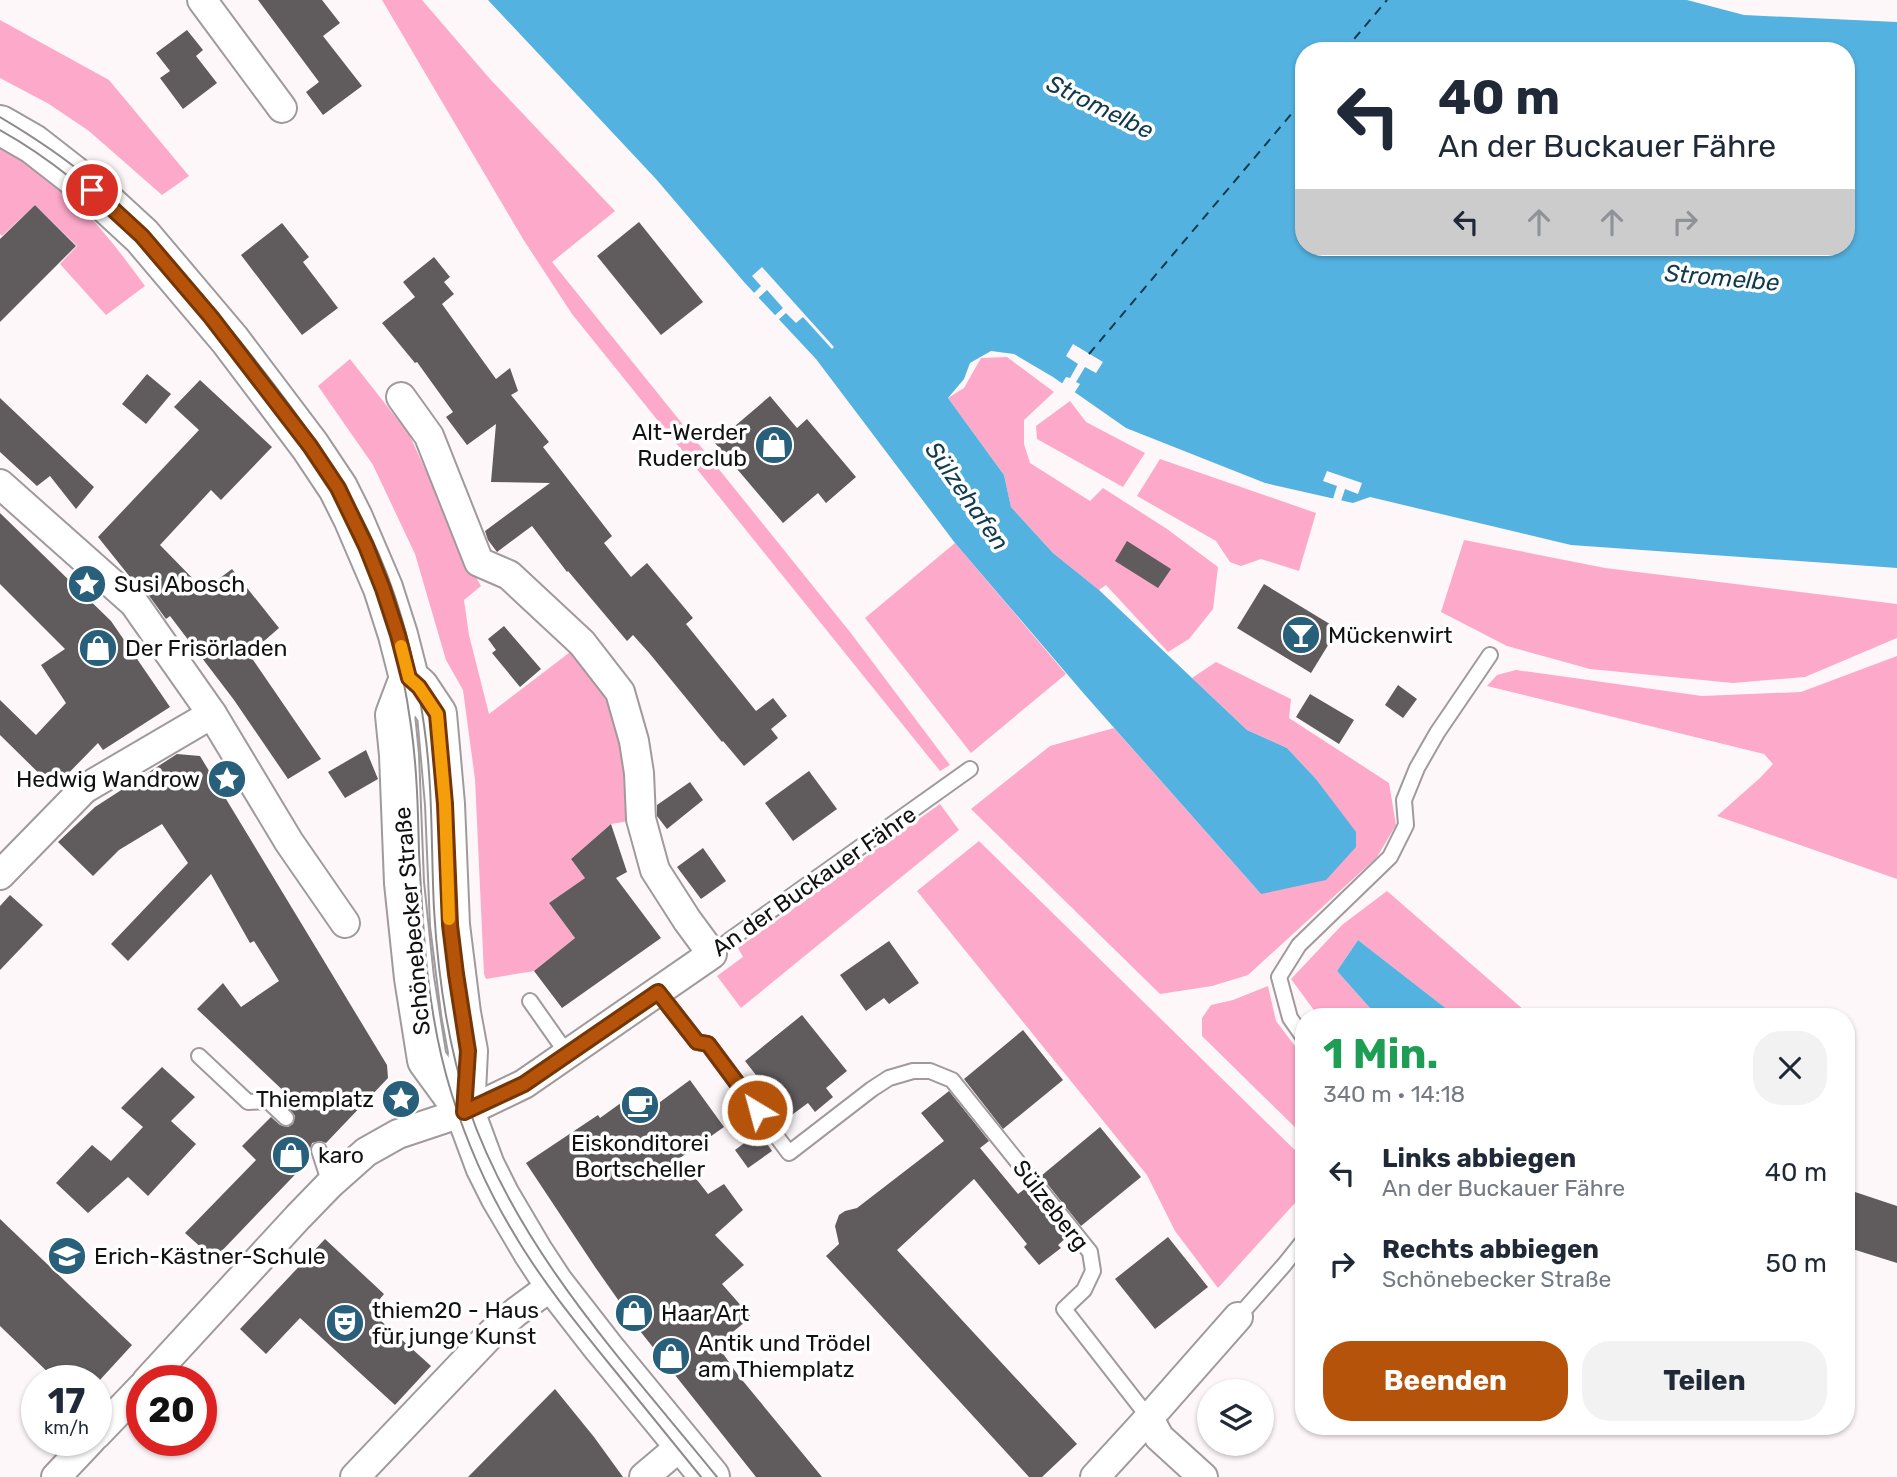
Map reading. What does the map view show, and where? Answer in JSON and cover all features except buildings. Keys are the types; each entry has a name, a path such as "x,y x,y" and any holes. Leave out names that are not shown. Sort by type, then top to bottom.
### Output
{"main road":[{"name":"Schönebecker Straße","path":"0,125 33,144 92,190 142,236 211,317 310,446 338,488 383,589 409,678 395,715 404,883 412,964 427,1060 464,1112 485,1167 500,1196 554,1284 710,1477"}],"street":[{"path":"202,0 282,107"},
{"path":"401,397 429,436 479,562 509,575 582,643 620,692 634,741 639,773 641,819 655,870 712,954"},
{"path":"3,492 134,603 212,714 289,842 345,923"},
{"path":"0,875 84,789 212,714"},
{"name":"An der Buckauer Fähre","path":"162,1365 330,1184 366,1152 408,1130 464,1112 507,1093 568,1055 712,954"},
{"path":"355,1477 492,1333 554,1284"},
{"path":"1095,1477 1238,1317"},
{"path":"112,1418 126,1404"},
{"name":"Sülzeberg","path":"1149,1418 1159,1437 1203,1477"},
{"path":"644,1477 683,1444"},
{"path":"56,1477 76,1456"}],"lane":[{"path":"1295,1025 1290,1018 1279,977 1299,945 1390,857 1406,825 1404,800 1417,768 1437,733 1490,655"},
{"name":"An der Buckauer Fähre","path":"712,954 970,769"},
{"name":"Sülzeberg","path":"658,992 697,1042 708,1044 789,1153 889,1078 913,1071 930,1071 952,1080 1090,1252 1093,1270 1084,1290 1064,1309 1149,1418"},
{"path":"530,1001 568,1055"},
{"path":"199,1056 247,1102 268,1101 286,1118"},
{"path":"319,1150 330,1184"},
{"path":"1238,1317 1295,1251"}],"shaded area":[{"path":"382,0 422,0 490,79 615,211 552,262 850,632 950,765 940,771 572,314 523,239"},
{"path":"0,20 109,80 189,176 162,195 89,131 49,104 0,78"},
{"path":"0,148 43,174 81,207 145,286 106,315 60,264 77,246 35,205 2,236"},
{"path":"1007,357 1054,392 1024,420 1024,444 1030,463 1090,501 1103,488 1167,529 1218,567 1213,609 1189,639 1168,652 1106,585 1099,590 1053,553 1011,507 1004,475 948,398 964,388 981,358"},
{"path":"350,359 409,434 481,586 464,600 469,635 489,714 582,643 620,692 641,819 611,824 571,859 585,878 549,903 575,938 534,971 486,979 484,974 475,779 463,690 446,660 415,554 373,465 318,386"},
{"path":"1070,401 1086,422 1145,453 1123,487 1037,439 1036,426"},
{"path":"1160,459 1316,513 1299,571 1261,559 1241,566 1230,562 1216,541 1137,496"},
{"path":"1464,540 1605,568 1897,604 1897,638 1805,677 1733,683 1590,669 1507,646 1441,612"},
{"path":"955,543 1066,674 971,753 865,618"},
{"path":"1897,656 1897,879 1717,816 1773,764 1764,754 1487,686 1497,675 1516,670 1702,696 1801,692"},
{"path":"1216,662 1291,699 1289,718 1389,783 1396,825 1377,857 1248,975 1212,986 1160,994 971,809 1050,746 1114,728 1261,894 1355,832 1316,779 1287,748 1247,730 1192,678"},
{"path":"940,804 959,830 741,1008 717,976 743,957 738,948"},
{"path":"979,841 1295,1150 1295,1203 1218,1288 1175,1231 1147,1175 917,891"},
{"path":"1387,891 1522,1008 1445,1008 1358,940 1337,971 1370,1008 1312,1008 1291,979 1342,925"},
{"path":"1268,986 1276,1021 1295,1046 1295,1127 1202,1036 1202,1018 1211,1005 1233,1000"}],"water":[{"path":"488,0 1687,0 1744,15 1897,22 1897,568 1571,545 1370,497 1353,503 1265,483 1126,428 1053,377 1014,354 991,351 970,363 964,379 948,398 1004,475 1011,507 1053,553 1099,590 1247,730 1287,748 1316,779 1356,832 1356,847 1326,880 1261,894 955,543 816,359 744,282 656,179"},
{"path":"1358,940 1445,1008 1370,1008 1337,971"}],"pier":[{"path":"762,267 834,347 832,349 803,317 796,323 786,313 777,321 773,317 783,308 767,290 757,299 753,294 761,286 752,276"},
{"path":"1073,344 1103,362 1096,373 1085,367 1076,382 1080,384 1073,395 1060,387 1066,377 1070,378 1078,364 1066,356"},
{"path":"1327,471 1362,483 1358,494 1345,489 1340,504 1332,502 1337,486 1323,481"}],"ferry route":[{"path":"1352,42 1387,0"},
{"path":"1089,354 1295,110"}],"tram line":[{"path":"0,117 47,147 92,181 132,218 169,258 239,340 292,409 326,457 356,507 389,579 416,675 429,771 434,909 441,984 454,1058 468,1106 489,1159 514,1208 544,1256 610,1347 717,1477"},
{"path":"0,130 39,154 110,211 172,278 284,422 323,477 357,537 376,583 403,677 415,758 422,913 432,1005 444,1065 464,1131 495,1199 535,1267 585,1334 701,1477"}],"slow traffic":[{"path":"401,646 409,678 419,687 437,714 445,804 449,919"}],"place":[{"name":"Alt-Werder Ruderclub","path":"774,445"},
{"name":"Susi Abosch","path":"87,584"},
{"name":"Mückenwirt","path":"1301,635"},
{"name":"Der Frisörladen","path":"98,648"},
{"name":"Hedwig Wandrow","path":"227,779"},
{"name":"Thiemplatz","path":"401,1099"},
{"name":"Eiskonditorei Bortscheller","path":"640,1105"},
{"name":"karo","path":"291,1155"},
{"name":"Erich-Kästner-Schule","path":"67,1256"},
{"name":"Haar Art","path":"634,1313"},
{"name":"thiem20 - Haus für junge Kunst","path":"345,1323"},
{"name":"Antik und Trödel am Thiemplatz","path":"671,1356"}],"route":[{"path":"92,190 142,236 230,340 310,446 338,488 383,589 409,678 419,687 437,714 445,804 450,925 468,1051 464,1112 524,1084 658,992 697,1042 708,1044 757,1110"}],"water label":[{"name":"Stromelbe","path":"1100,107"},
{"name":"Stromelbe","path":"1722,278"},
{"name":"Sülzehafen","path":"967,496"}]}
